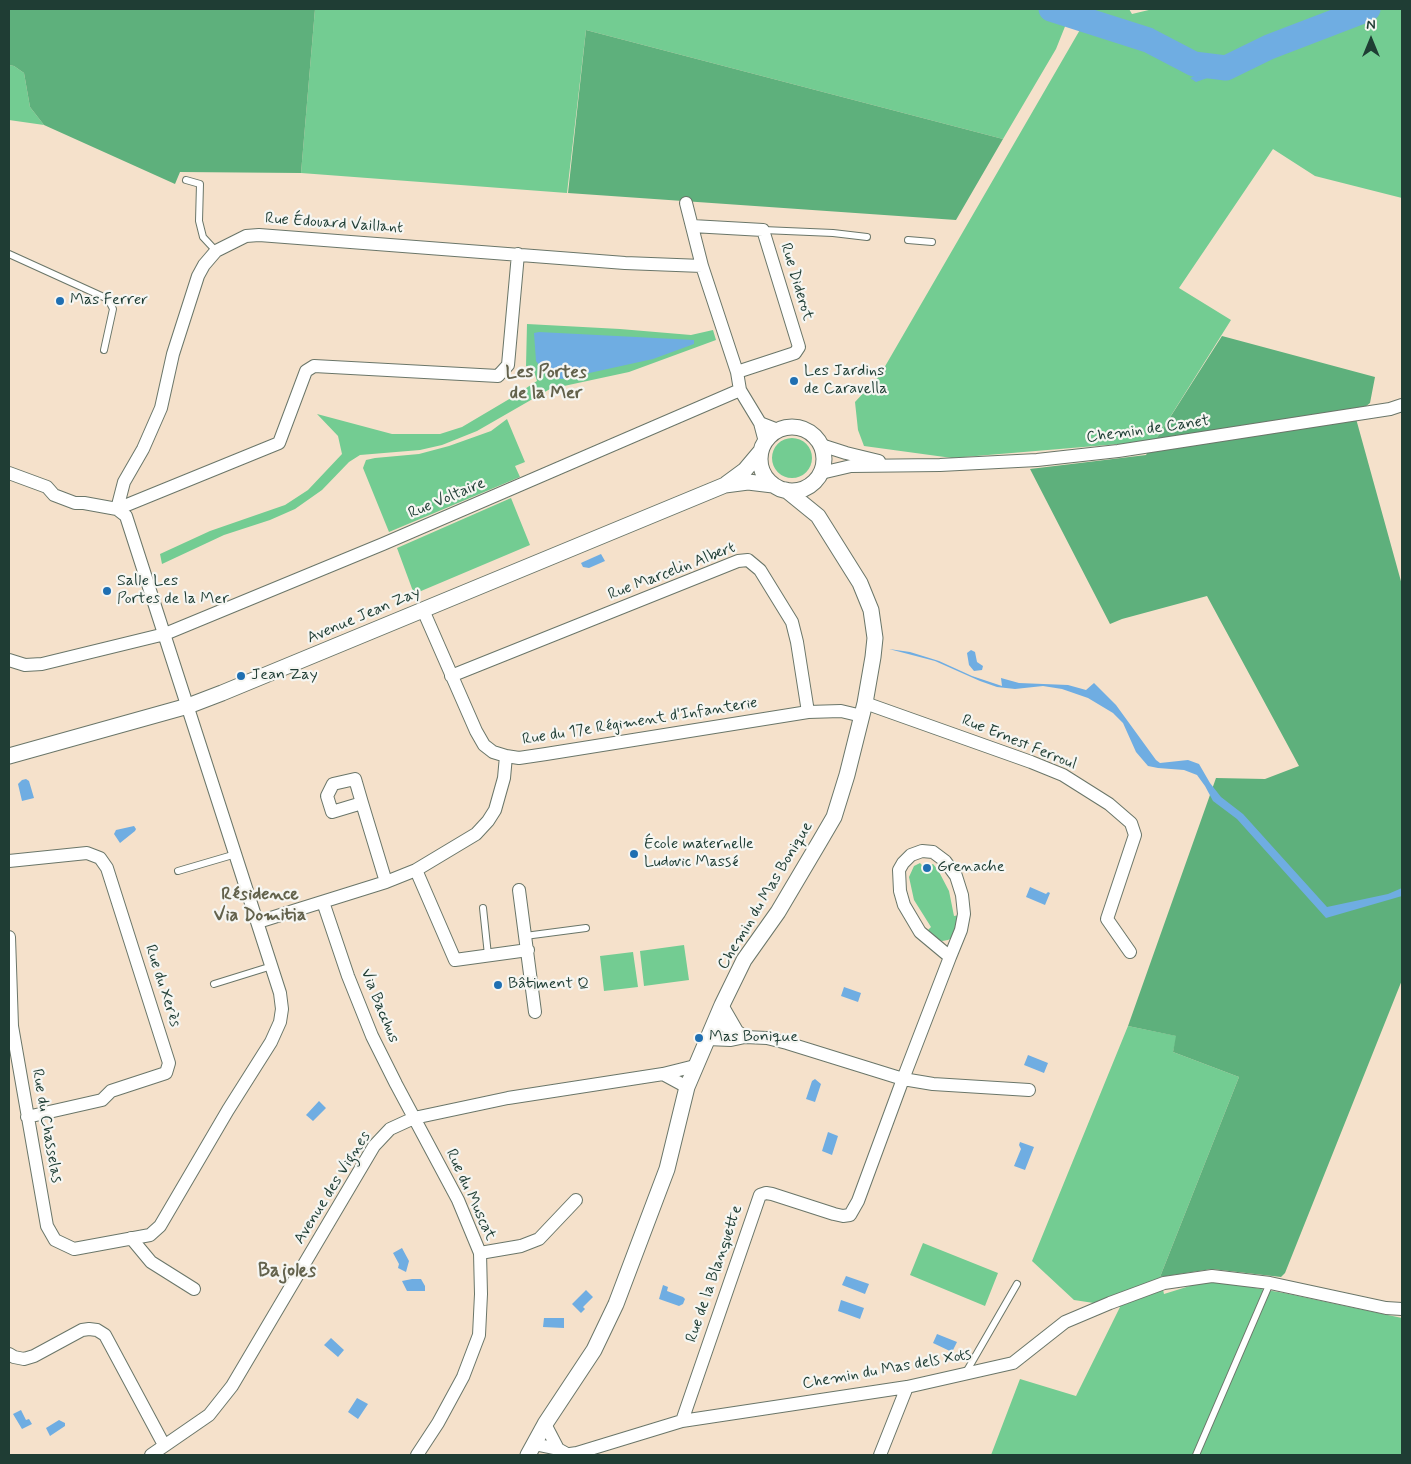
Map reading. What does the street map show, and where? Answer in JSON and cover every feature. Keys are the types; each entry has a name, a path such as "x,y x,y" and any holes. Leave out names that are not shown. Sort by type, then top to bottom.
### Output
{"street":[{"path":"686,203 702,266 737,372 740,390 760,423 763,446 760,460 762,470 766,478 779,488 797,491 807,487 818,477 824,464 824,454 815,436 806,430 795,427 778,430 760,423"},
{"name":"Rue Diderot","path":"692,226 763,230 799,347 795,353 737,372"},
{"name":"Rue Édouard Vaillant","path":"117,510 124,482 143,449 161,408 173,354 198,276 204,265 216,251 246,236 259,235 625,263 702,266"},
{"path":"117,510 279,444 306,371 314,366 498,376 508,365 518,254"},
{"name":"Rue Voltaire","path":"9,660 25,664 42,664 165,634 392,540 740,390"},
{"name":"Chemin de Canet","path":"818,477 851,466 940,465 1037,460 1118,452 1390,409 1402,405"},
{"path":"763,446 778,430"},
{"name":"Chemin de Canet","path":"821,445 896,465"},
{"name":"Avenue Jean Zay","path":"9,756 188,706 282,670 725,485 745,470 763,446"},
{"path":"9,473 47,487 54,495 75,503 117,510 126,516 272,966"},
{"name":"Chemin du Mas Bonique","path":"818,477 815,493 818,516"},
{"name":"Avenue Jean Zay","path":"725,485 748,482 779,488"},
{"name":"Chemin du Mas Bonique","path":"545,1424 594,1350 616,1304 667,1169 687,1087 722,1006 744,960 778,912 834,817 847,775 863,710 875,638 871,610 860,583 818,516 779,488"},
{"name":"Rue Marcelin Albert","path":"451,676 738,561 748,560 760,570 792,622 808,712"},
{"name":"Rue du 17e Régiment d'Infanterie","path":"423,610 476,731 484,745 493,752 506,756 519,758 808,712 863,710"},
{"name":"Rue Ernest Ferroul","path":"863,710 1022,758 1063,775 1109,804 1131,823 1135,835 1107,918 1130,952"},
{"path":"258,922 386,882 416,870 476,834 495,810 504,778 506,756"},
{"path":"362,803 386,882"},
{"path":"903,1079 962,930 964,914 962,895 956,876 946,861 933,852 922,851 911,855 899,870 900,891 904,905 920,932 950,957"},
{"name":"Rue du Xerès","path":"9,861 87,853 100,858 108,868 169,1062 166,1073 111,1091 102,1100 27,1117"},
{"path":"416,870 455,960 528,950"},
{"path":"519,890 535,1012"},
{"name":"Via Bacchus","path":"323,902 348,976 372,1036 414,1118"},
{"name":"Rue du Chasselas","path":"9,937 12,1026 47,1226 55,1240 74,1249 150,1235 160,1226 228,1110 271,1042 280,1022 282,1009 280,993 272,966"},
{"path":"722,1006 741,1034"},
{"path":"715,1022 741,1034 787,1043 903,1079 934,1084 1029,1090"},
{"path":"708,1039 732,1040 741,1034"},
{"name":"Avenue des Vignes","path":"151,1455 209,1415 232,1386 374,1146 390,1130 414,1118 508,1098 663,1074 695,1066"},
{"path":"663,1074 687,1087"},
{"name":"Rue de la Blanquette","path":"682,1421 760,1195 772,1194 834,1214 843,1216 850,1214 858,1201 903,1079"},
{"name":"Rue du Muscat","path":"414,1118 458,1200 480,1253 481,1294 479,1335 463,1377 438,1423 417,1455"},
{"path":"480,1253 521,1246 539,1239 576,1200"},
{"path":"131,1238 151,1262 194,1288"},
{"name":"Chemin du Mas dels Xots","path":"545,1424 531,1449 563,1453 682,1421 907,1387 1014,1363 1065,1322 1164,1283 1212,1276 1270,1283 1386,1308 1402,1309"},
{"path":"9,1354 14,1357 24,1358 34,1356 82,1330 97,1330 110,1341 164,1445"},
{"path":"880,1455 907,1387"},
{"path":"545,1424 563,1453"}],"lane":[{"path":"186,180 200,184 199,221 203,237 216,251"},
{"path":"763,230 833,233 867,237"},
{"path":"908,240 932,242"},
{"path":"9,254 108,298 113,309 104,350"},
{"path":"178,871 236,854"},
{"path":"483,908 488,955"},
{"path":"525,936 586,928"},
{"path":"214,984 272,966"},
{"path":"1196,1455 1270,1283"},
{"path":"965,1374 1017,1284"}],"green space":[{"path":"9,9 315,9 301,173 180,172 175,184 44,125 30,107 24,73 9,65"},
{"path":"315,9 1072,9 1056,49 1003,139 586,30 567,193 301,173"},
{"path":"1092,9 1129,9 1132,14 1153,9 1402,9 1402,198 1315,176 1273,149 1179,288 1231,320 1155,441 952,458 864,446 858,430 855,402 880,375"},
{"path":"586,30 1003,139 956,220 568,193"},
{"path":"9,65 24,73 30,107 44,125 9,120"},
{"path":"527,324 691,335 713,330 716,340 629,372 550,389 477,431 442,445 420,450 360,455 349,462 322,490 295,509 270,520 224,535 162,564 160,554 210,531 285,505 308,490 342,454 338,436 317,414 392,434 440,434 462,427 537,381 534,371 526,366"},
{"path":"1222,336 1375,377 1370,403 1355,415 1402,585 1402,980 1285,1273 1281,1277 1212,1269 1160,1277 1239,1077 1173,1052 1176,1036 1128,1026 1216,778 1265,779 1299,766 1207,596 1110,624 1030,469 1146,455"},
{"path":"507,419 525,462 515,466 520,477 389,532 363,468 366,460 419,454 449,446 491,431"},
{"path":"796,438 803,441 809,447 812,458 811,466 803,475 796,478 788,478 781,475 773,466 772,454 775,447 784,439"},
{"path":"511,498 530,545 414,594 397,548"},
{"path":"920,863 927,871 931,869 929,866 933,864 938,870 949,891 954,916 960,915 952,938 948,940 942,941 933,937 927,931 931,927 914,900 909,877 914,866"},
{"path":"684,945 689,980 644,986 640,951"},
{"path":"633,952 638,987 604,991 600,956"},
{"path":"1128,1026 1177,1036 1173,1052 1239,1077 1160,1277 1164,1294 1209,1280 1284,1293 1402,1318 1402,1455 991,1455 1020,1379 1076,1396 1120,1307 1074,1300 1032,1261"},
{"path":"923,1243 998,1273 985,1306 910,1275"}],"water":[{"path":"1358,9 1369,9 1346,29 1196,82 1190,78 1343,21"},
{"path":"534,333 694,340 694,344 653,359 562,379 548,377 536,361"},
{"path":"601,554 605,561 589,568 583,567 581,563"},
{"path":"889,649 910,652 939,661 972,676 1002,686 1001,678 1019,683 1068,685 1086,690 1094,683 1116,705 1156,760 1160,763 1188,760 1199,764 1221,797 1243,814 1327,907 1388,894 1402,888 1402,896 1326,918 1237,819 1213,801 1197,775 1184,770 1148,766 1136,752 1123,723 1113,713 1088,698 1062,689 1043,686 1015,689 997,687 935,661"},
{"path":"971,650 975,652 977,662 983,666 982,670 974,671 969,665 967,653"},
{"path":"26,779 29,781 34,798 22,801 18,784"},
{"path":"134,826 135,831 120,843 114,834 116,830"},
{"path":"1030,887 1046,894 1050,893 1045,905 1026,897"},
{"path":"844,987 861,993 858,1002 841,996"},
{"path":"1028,1055 1048,1063 1044,1073 1024,1065"},
{"path":"815,1079 821,1084 815,1102 806,1099 812,1081"},
{"path":"319,1101 326,1108 313,1121 306,1115"},
{"path":"828,1132 838,1136 832,1155 822,1151"},
{"path":"1020,1142 1034,1147 1025,1170 1014,1166 1021,1149"},
{"path":"402,1248 409,1261 406,1272 398,1268 399,1264 393,1253"},
{"path":"846,1276 869,1284 865,1294 842,1285"},
{"path":"421,1279 425,1286 425,1291 407,1291 402,1281"},
{"path":"663,1285 668,1287 667,1291 683,1297 685,1299 683,1304 679,1306 659,1299"},
{"path":"586,1290 593,1297 583,1307 585,1309 581,1313 572,1304"},
{"path":"841,1300 864,1308 860,1319 838,1311"},
{"path":"544,1318 564,1318 564,1328 543,1327"},
{"path":"937,1334 957,1342 952,1352 933,1343"},
{"path":"331,1338 344,1350 338,1357 324,1345"},
{"path":"357,1398 368,1404 358,1419 348,1412"},
{"path":"21,1410 26,1420 29,1419 32,1424 22,1429 13,1414"},
{"path":"59,1420 65,1423 65,1426 50,1436 46,1428"}],"waterway":[{"path":"1051,9 1148,40 1194,64 1226,68 1269,47 1368,9"}],"place":[{"name":"Mas Ferrer","path":"60,301"},
{"name":"Les Jardins de Caravella","path":"794,381"},
{"name":"Salle Les Portes de la Mer","path":"107,591"},
{"name":"Jean Zay","path":"241,676"},
{"name":"École maternelle Ludovic Massé","path":"634,854"},
{"name":"Grenache","path":"927,868"},
{"name":"Bâtiment Q","path":"498,985"},
{"name":"Mas Bonique","path":"699,1038"}],"district":[{"name":"Les Portes de la Mer","path":"546,383"},
{"name":"Résidence Via Domitia","path":"260,905"},
{"name":"Bajoles","path":"287,1272"}]}
